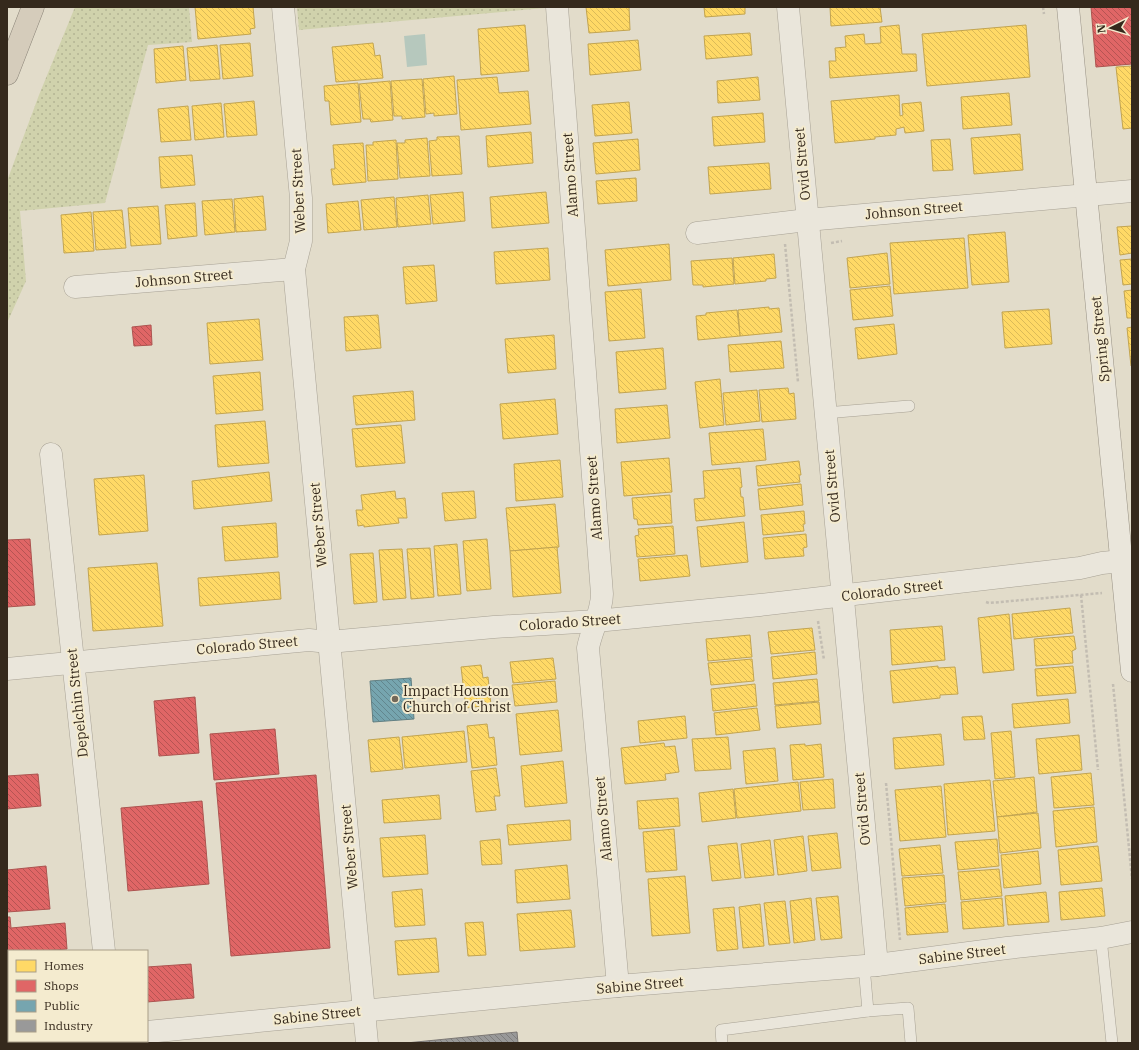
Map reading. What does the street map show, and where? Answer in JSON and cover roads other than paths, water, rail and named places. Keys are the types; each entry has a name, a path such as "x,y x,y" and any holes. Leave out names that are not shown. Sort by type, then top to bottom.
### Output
{"highway":[{"path":"7,74 33,7"}],"street":[{"name":"Weber Street","path":"283,7 300,198 301,241 294,269 367,1043"},
{"name":"Alamo Street","path":"557,7 602,594 588,648 618,986"},
{"name":"Ovid Street","path":"788,7 842,596 870,966"},
{"name":"Spring Street","path":"1068,7 1086,195 1127,561 1132,671"},
{"name":"Johnson Street","path":"697,233 807,220 1132,191"},
{"name":"Johnson Street","path":"75,287 294,269"},
{"name":"Depelchin Street","path":"51,454 104,950"},
{"name":"Colorado Street","path":"7,669 309,640 329,642 494,627 596,621 842,596 1080,568 1102,563 1127,561"},
{"name":"Sabine Street","path":"148,1032 618,986 870,966 1101,938 1132,932"},
{"path":"29,1043 40,1042"}],"lane":[{"path":"825,413 909,406"},
{"path":"1101,938 1112,1043"},
{"path":"868,1010 870,966"},
{"path":"722,1043 720,1030 868,1010 908,1008 911,1043"}],"place":[{"name":"Impact Houston Church of Christ","path":"395,699"}]}
